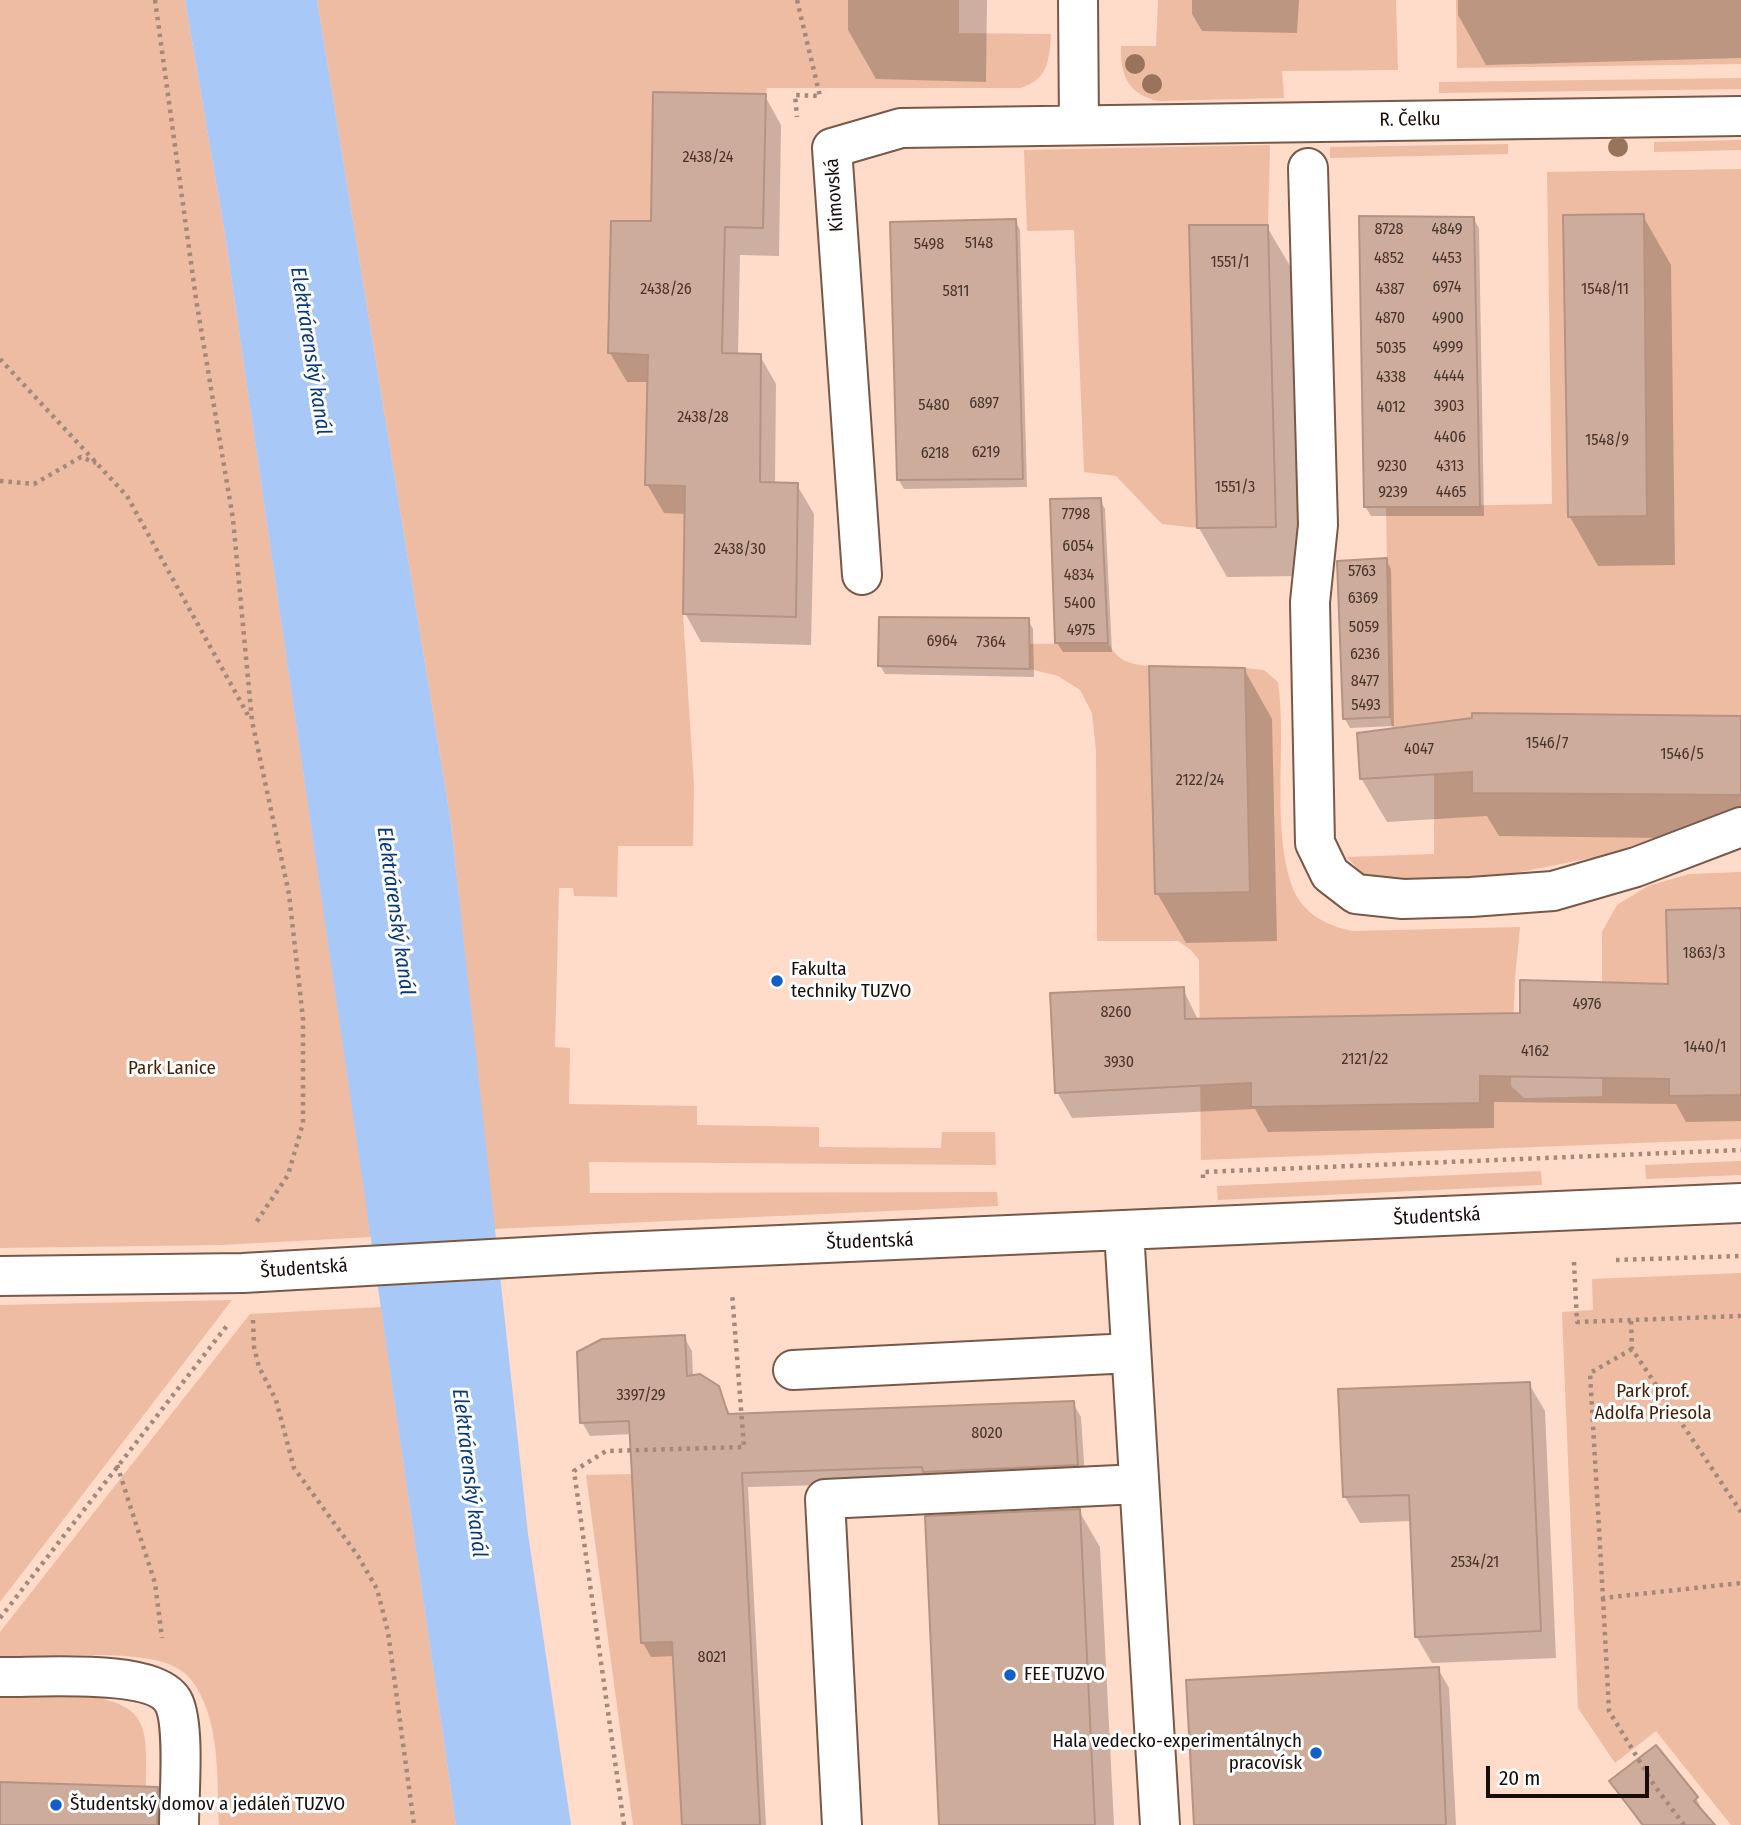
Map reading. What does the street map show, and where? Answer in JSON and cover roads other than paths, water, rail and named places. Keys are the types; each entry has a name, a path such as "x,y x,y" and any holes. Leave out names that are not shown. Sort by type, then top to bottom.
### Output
{"street":[{"path":"1078,0 1079,125"},
{"name":"R. Čelku","path":"1079,125 1741,116"},
{"name":"Kimovská","path":"862,575 832,148 901,128 1079,125"},
{"path":"1308,168 1318,526 1310,602 1315,843 1330,874 1356,894 1403,899 1553,891 1636,867 1741,827"},
{"name":"Študentská","path":"0,1276 243,1273 597,1253 1741,1203"},
{"path":"1124,1231 1160,1825"},
{"path":"793,1370 1130,1353"},
{"path":"842,1825 825,1499 1139,1484"},
{"path":"0,1677 119,1679 143,1682 159,1688 173,1700 179,1719 179,1825"}],"water":[{"name":"Elektrárenský kanál","path":"185,0 317,0 451,823 528,1534 571,1825 456,1825 225,234"}],"place":[{"name":"Fakulta techniky TUZVO","path":"777,981"},
{"name":"FEE TUZVO","path":"1010,1675"},
{"name":"Hala vedecko-experimentálnych pracovísk","path":"1316,1753"},
{"name":"Študentský domov a jedáleň TUZVO","path":"56,1805"}],"park label":[{"name":"Park Lanice","path":"172,1069"},
{"name":"Park prof. Adolfa Priesola","path":"1653,1403"}]}
